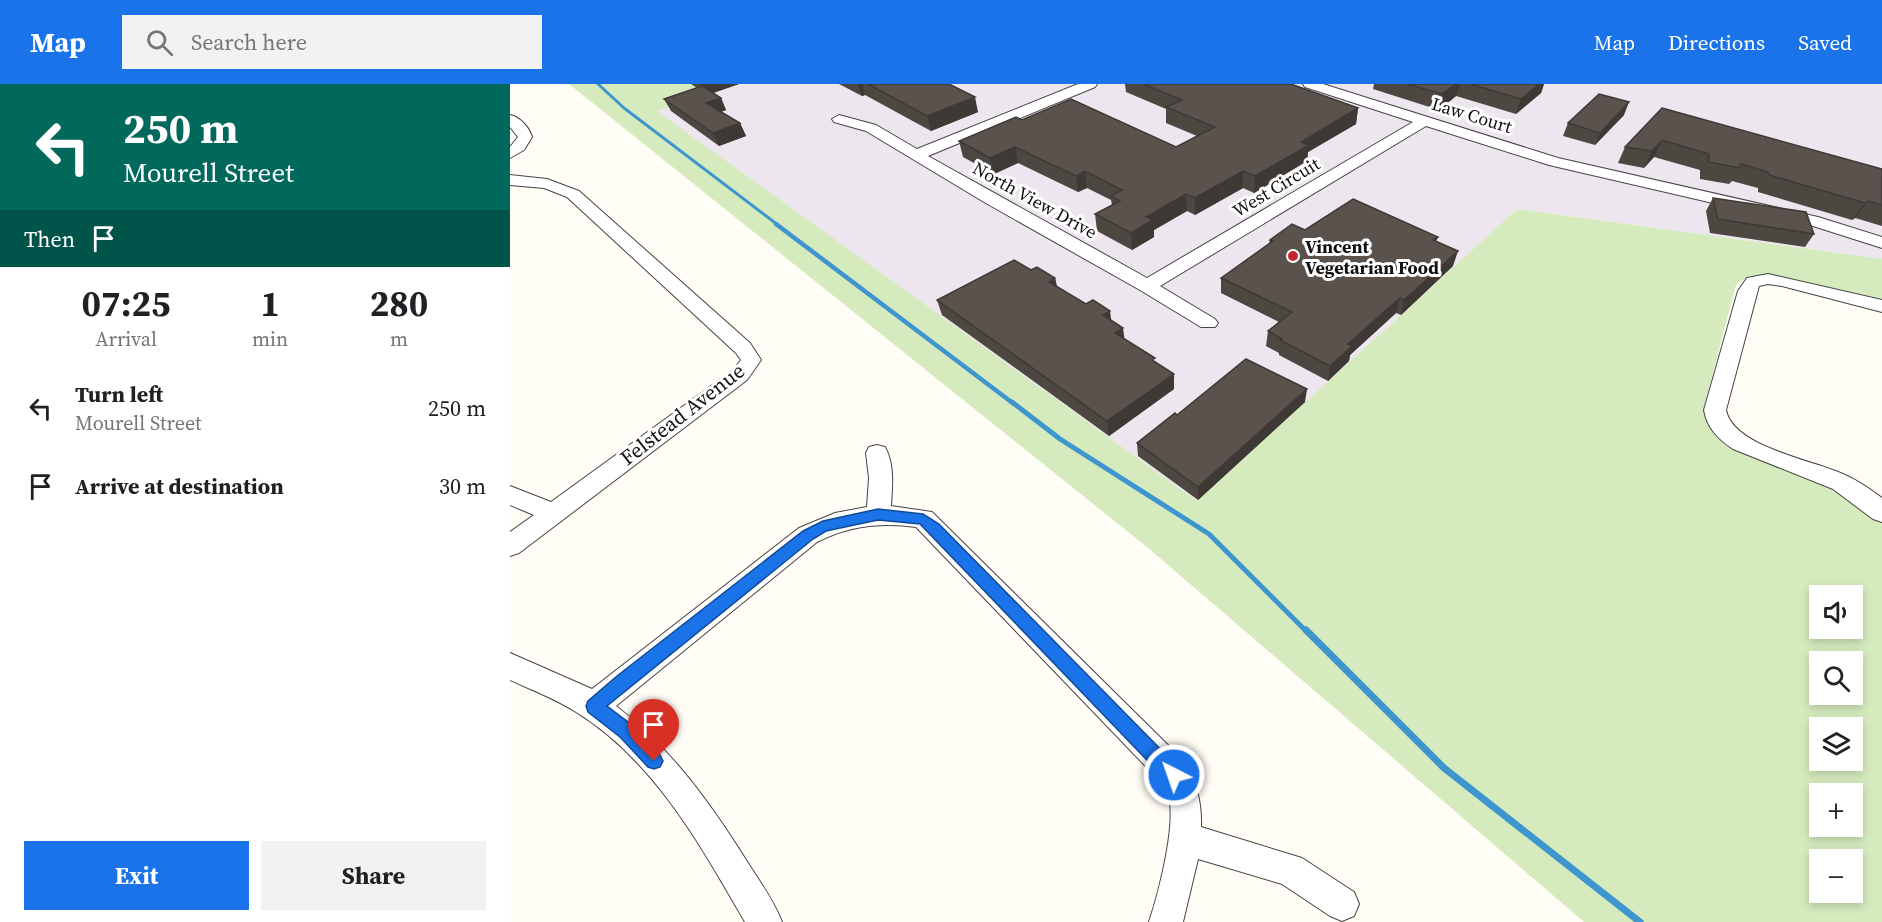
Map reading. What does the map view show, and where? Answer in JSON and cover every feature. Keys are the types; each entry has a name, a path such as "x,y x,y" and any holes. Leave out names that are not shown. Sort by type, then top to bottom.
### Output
{"street":[{"path":"916,155 1090,84"},
{"name":"Law Court","path":"1310,84 1554,162 1818,222 1882,243"},
{"path":"1043,88 1061,96"},
{"path":"510,119 523,131 525,137 519,147 510,154"},
{"name":"North View Drive","path":"839,119 871,128 1208,323"},
{"name":"West Circuit","path":"1147,286 1424,121"},
{"name":"Felstead Avenue","path":"510,180 547,184 573,194 743,348 751,360 740,375 510,546"},
{"path":"1882,306 1782,280 1768,279 1753,282 1747,291 1715,410 1718,423 1732,437 1748,447 1837,481 1859,493 1882,512"},
{"path":"877,453 881,478 878,514"},
{"path":"510,495 553,513"},
{"path":"594,706 808,535 823,527 878,514 923,519 1166,765 1182,786 1186,810 1185,839 1166,922"},
{"path":"510,666 594,706 626,731 682,793 721,849 765,922"},
{"path":"1185,839 1290,870 1342,904"}],"shaded area":[{"path":"694,84 1882,84 1882,259 1517,209 1197,501 656,111 707,93"}],"green space":[{"path":"569,84 694,84 707,93 657,111 1197,501 1517,209 1882,259 1882,301 1770,275 1752,277 1736,285 1704,407 1708,423 1718,437 1733,448 1770,464 1830,484 1882,517 1882,922 1584,922 1147,547"}],"building":[{"path":"868,84 949,84 975,97 927,116"},
{"path":"1143,84 1291,84 1358,108 1301,142 1309,145 1255,176 1243,171 1195,198 1186,194 1146,217 1153,220 1131,233 1095,214 1120,201 1111,196 1122,190 1085,171 1076,176 1015,147 990,158 959,141 1016,117 1022,120 1071,99 1176,147 1215,127 1166,107 1182,100"},
{"path":"1408,84 1456,84 1442,94"},
{"path":"1470,84 1539,84 1521,99"},
{"path":"702,86 721,98 706,103 740,123 713,133 664,99"},
{"path":"1599,94 1629,102 1600,133 1568,123"},
{"path":"1662,108 1882,169 1882,205 1868,201 1865,203 1769,175 1768,172 1741,164 1739,168 1709,162 1709,154 1662,140 1652,151 1625,147"},
{"path":"1713,198 1806,212 1814,234 1718,219"},
{"path":"1353,199 1438,237 1433,240 1458,251 1404,300 1400,298 1348,344 1352,346 1330,366 1280,340 1282,339 1268,331 1292,312 1221,278 1273,241 1270,240 1292,224 1305,230"},
{"path":"1014,260 1031,270 1037,267 1055,278 1049,282 1086,304 1093,300 1110,311 1103,315 1123,328 1115,333 1155,358 1152,360 1174,374 1107,421 937,300"},
{"path":"1246,359 1307,389 1198,487 1137,443 1175,413 1177,415"}],"waterway":[{"path":"598,84 624,108 778,225"},
{"path":"776,224 1014,404"},
{"path":"1012,402 1060,439 1209,534 1307,632"},
{"path":"1306,630 1444,768 1640,922"}],"place":[{"name":"Vincent Vegetarian Food","path":"1293,256"}],"route":[{"path":"654,761 626,731 594,706 808,535 842,521 878,514 923,519 934,528 1174,775"}]}
